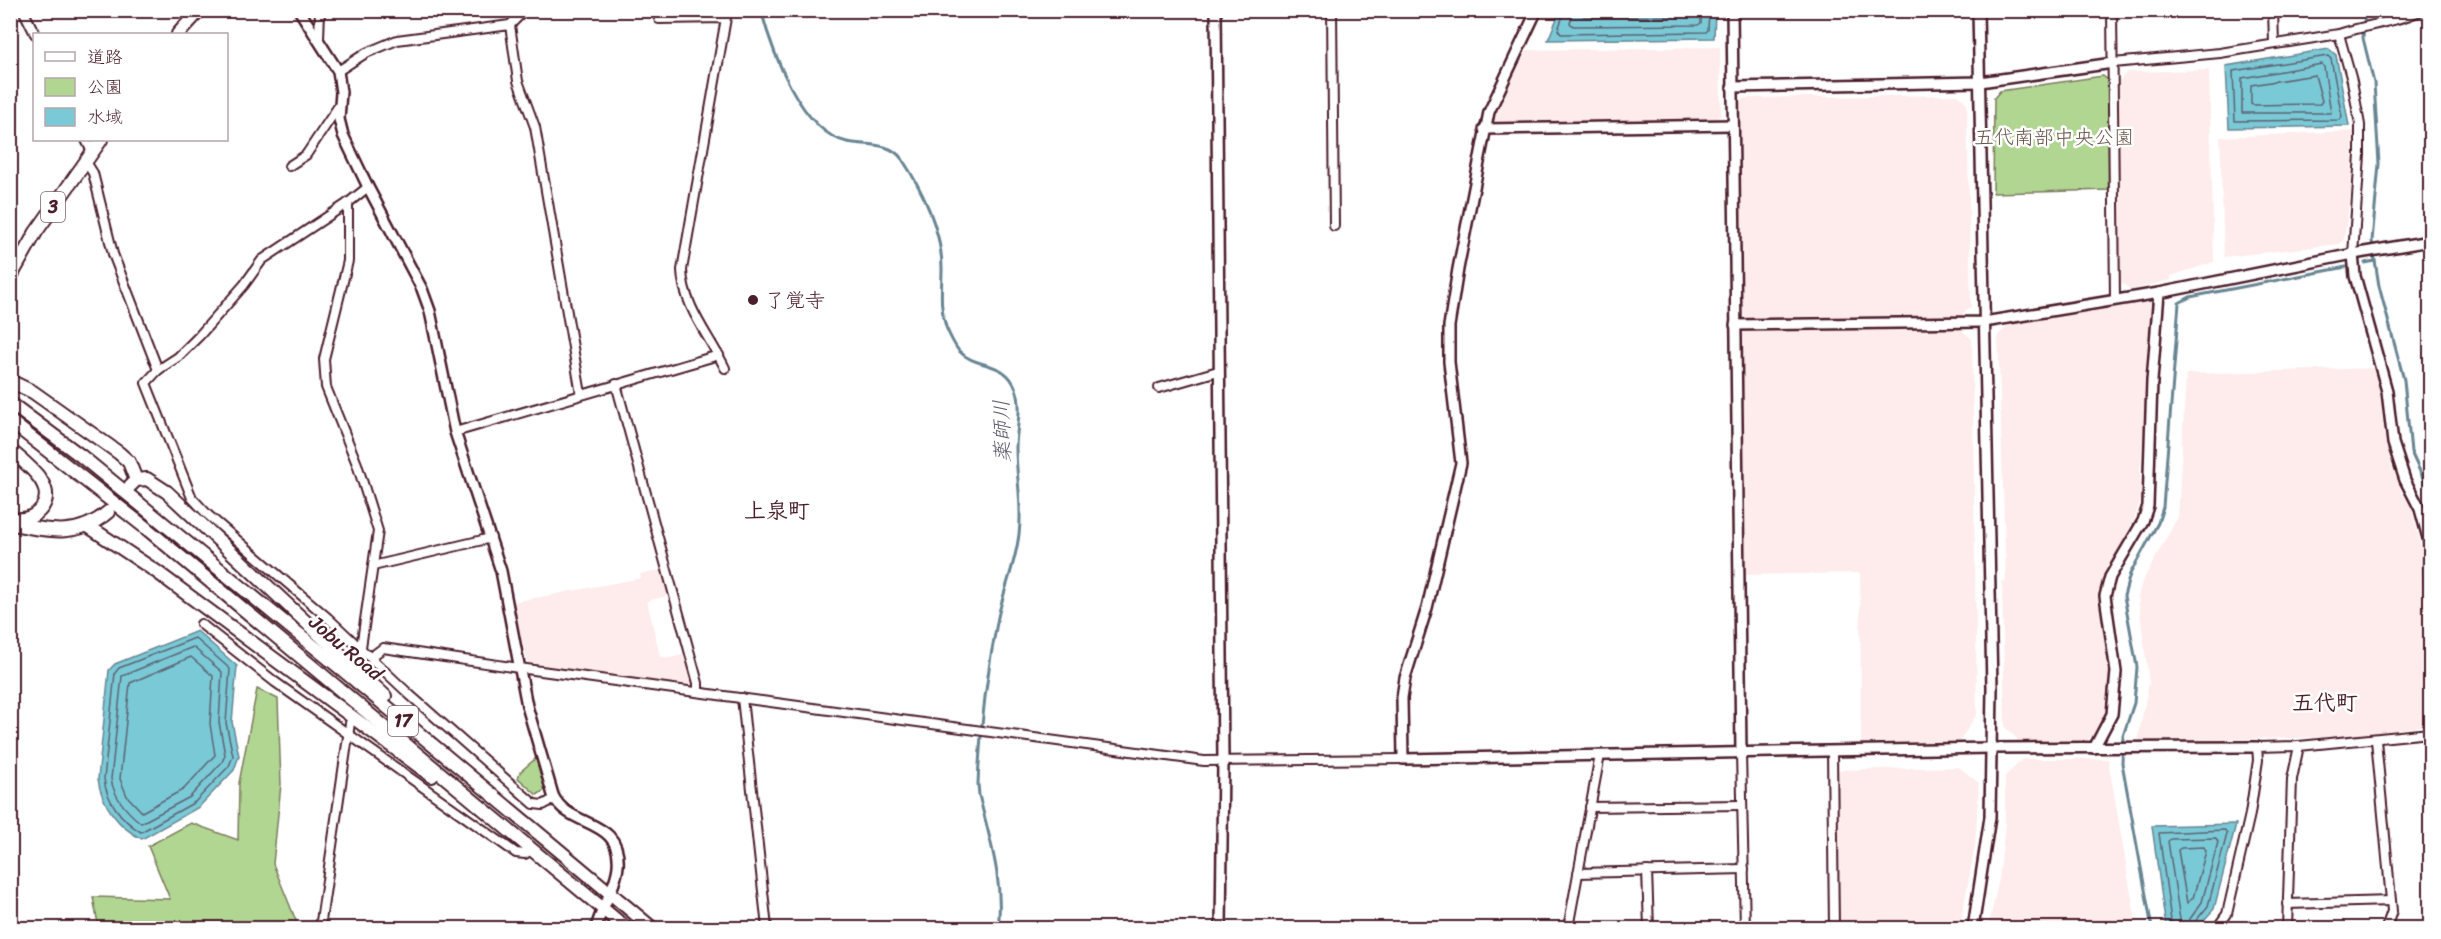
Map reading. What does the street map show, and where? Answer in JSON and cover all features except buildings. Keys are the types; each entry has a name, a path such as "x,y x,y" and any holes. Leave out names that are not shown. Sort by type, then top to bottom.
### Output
{"main road":[{"path":"179,33 200,10"},
{"name":"3","path":"10,278 36,232 100,141"},
{"path":"10,381 33,392 119,453 129,462 135,472 133,483 147,479 167,492 356,670 451,753 495,799"},
{"name":"Jobu Road","path":"10,403 90,464 335,664 651,928"},
{"name":"Jobu Road","path":"10,421 146,528 626,928"},
{"path":"10,450 36,472 45,485 46,494 43,507 31,517 10,521"},
{"path":"10,521 68,531 88,526 108,512"},
{"path":"88,526 157,572 454,793 483,809"}],"street":[{"path":"23,10 34,33"},
{"path":"299,10 338,71 339,119 343,135 422,289 430,311 455,432 501,571 527,706 554,799 567,813 597,825 609,836 616,852 618,866 596,928"},
{"path":"319,39 320,10"},
{"path":"338,71 366,53 397,40 510,25 525,10"},
{"path":"659,10 659,19 726,18 682,270 682,278 692,308 725,368"},
{"path":"1216,10 1223,761 1221,928"},
{"path":"1332,10 1334,226"},
{"path":"1403,759 1402,698 1405,678 1427,608 1461,463 1451,387 1449,326 1484,129 1489,112 1537,10"},
{"path":"1732,10 1745,928"},
{"path":"1973,928 1990,817 1992,688 1978,10"},
{"path":"2112,10 2115,299"},
{"path":"2273,10 2274,44"},
{"path":"1732,87 1980,82 2113,63 2220,53 2339,34 2357,27 2403,20 2422,10"},
{"path":"510,25 518,81 535,127 581,394"},
{"path":"2339,34 2352,81 2360,125 2353,254 2355,276 2387,391 2394,443 2405,480 2420,509 2429,542 2430,586"},
{"path":"289,166 306,155 340,104"},
{"path":"1484,129 1733,125"},
{"path":"86,141 113,254 158,370"},
{"path":"368,187 348,203 261,260 244,285 199,336 146,383 192,498 216,524 328,618 410,695 534,804 543,805 554,799"},
{"path":"348,203 348,261 324,359 326,387 357,464 378,531 359,661"},
{"path":"1735,325 1984,322 2159,293 2430,241"},
{"path":"2094,748 2112,714 2116,672 2105,596 2110,577 2143,521 2148,506 2152,381 2159,293"},
{"path":"455,432 719,355"},
{"path":"1159,388 1218,371"},
{"path":"616,384 698,682 698,692"},
{"path":"373,566 491,538"},
{"path":"201,624 275,682 516,853 521,855 531,850"},
{"path":"371,657 383,648 1103,749 1223,761 1991,748 2257,747 2376,740 2430,733"},
{"path":"742,698 767,928"},
{"path":"320,928 350,723"},
{"path":"2376,740 2392,911 2386,928"},
{"path":"2287,928 2292,779 2300,746"},
{"path":"2217,928 2227,914 2250,814 2258,760 2257,747"},
{"path":"1832,751 1834,928"},
{"path":"1568,928 1600,755"},
{"path":"1590,807 1742,805"},
{"path":"1578,873 1744,869"},
{"path":"1647,871 1649,928"},
{"path":"2287,904 2391,901"}],"shaded area":[{"path":"1720,47 1721,115 1716,119 1497,124 1493,118 1527,50"},
{"path":"2209,70 2214,262 2171,276 2171,280 2131,290 2120,282 2117,83 2127,72"},
{"path":"1958,95 1967,103 1971,306 1960,317 1747,318 1741,313 1739,103 1744,98"},
{"path":"2354,131 2351,191 2344,239 2340,244 2224,257 2220,137"},
{"path":"2149,300 2154,304 2140,471 2141,499 2134,520 2100,586 2099,603 2110,667 2106,712 2092,736 2085,742 2020,742 2005,727 2002,582 2006,581 1998,335 2009,325"},
{"path":"1960,329 1972,339 1977,714 1959,742 1861,743 1860,573 1745,575 1740,337 1746,331"},
{"path":"2377,368 2385,438 2392,467 2402,493 2411,507 2424,557 2424,597 2430,642 2430,725 2343,737 2141,741 2138,738 2149,682 2138,597 2142,582 2178,517 2186,374"},
{"path":"665,569 672,595 647,601 660,656 669,658 687,654 696,687 528,664 513,602 641,578 640,574"},
{"path":"2023,759 2108,759 2137,928 1988,928 1999,879 2005,824 2005,776"},
{"path":"1959,767 1979,783 1975,847 1960,926 1955,928 1845,926 1839,921 1837,770"}],"green space":[{"name":"五代南部中央公園","path":"2103,76 2109,81 2110,190 1993,193 1994,98 2000,91"},
{"path":"257,689 278,699 281,784 273,864 299,928 102,928 98,924 93,897 170,899 148,846 191,823 238,840 239,783"},
{"path":"535,759 538,762 545,790 537,795 518,778 520,772"}],"water":[{"path":"1560,11 1715,11 1714,38 1548,40"},
{"path":"2329,49 2336,55 2349,126 2229,128 2226,66"},
{"path":"197,631 237,666 232,722 239,756 234,770 199,807 142,839 119,822 107,806 98,779 109,670 115,664"},
{"path":"2236,824 2214,909 2197,928 2166,928 2152,826"}],"waterway":[{"name":"薬師川","path":"761,10 773,47 791,88 802,107 816,123 831,135 847,142 884,147 897,153 902,159 917,183 935,225 941,254 942,312 950,336 955,346 966,357 1005,373 1018,396 1016,448 1019,534 998,617 991,658 982,721 978,784 998,878 998,928"},
{"path":"2365,10 2363,38 2374,83 2379,164 2372,241 2379,286 2404,380 2411,452 2430,493"},
{"path":"2365,263 2375,261"},
{"path":"2152,928 2122,763 2123,736 2134,703 2137,667 2124,596 2130,574 2158,523 2163,507 2179,303 2190,297 2346,267"}],"tunnel":[{"path":"351,718 356,680"}],"place":[{"name":"了覚寺","path":"753,300"}],"district":[{"name":"上泉町","path":"777,510"},
{"name":"五代町","path":"2325,702"}]}
